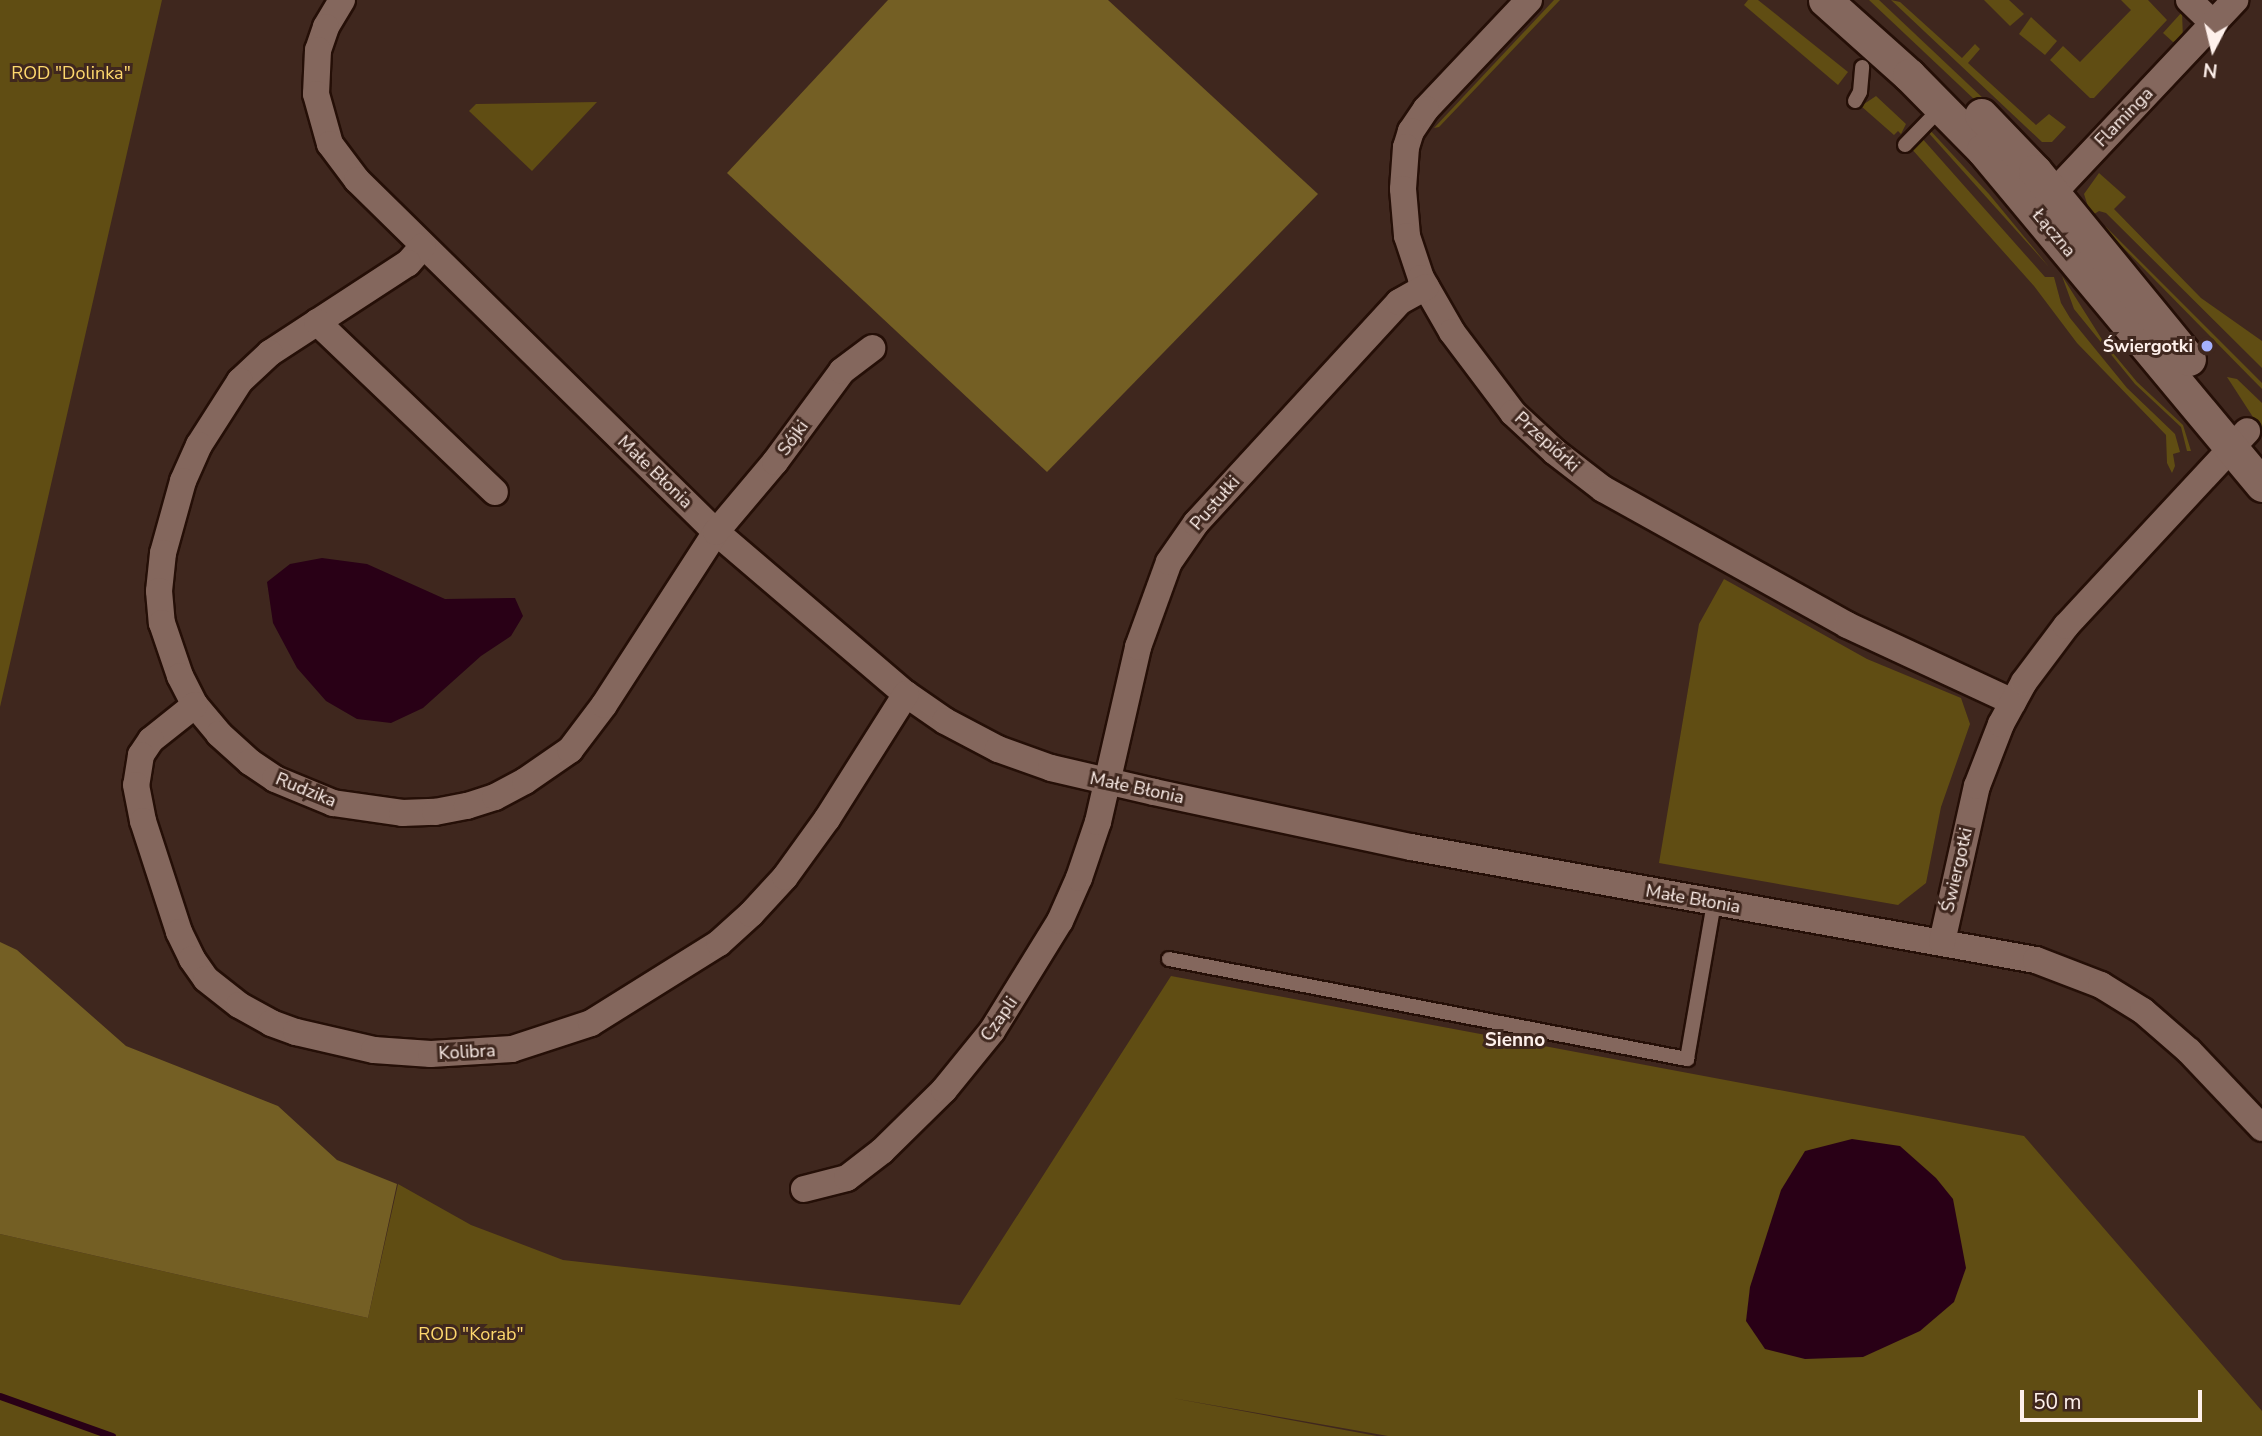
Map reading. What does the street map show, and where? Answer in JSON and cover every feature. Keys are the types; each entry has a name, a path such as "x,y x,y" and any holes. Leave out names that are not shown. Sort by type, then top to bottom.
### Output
{"street":[{"name":"Małe Błonia","path":"342,0 326,27 318,50 315,82 320,117 330,144 341,161 423,246 716,532 906,694 945,721 998,749 1051,768 1107,781 1411,847 2036,960 2101,985 2131,1003 2164,1028 2262,1128"},
{"name":"Przepiórki","path":"1528,0 1426,109 1409,136 1403,173 1404,217 1409,245 1426,288 1466,352 1513,412 1555,452 1603,489 1847,625 2013,702"},
{"name":"Łączna","path":"1825,0 2044,203"},
{"name":"Łączna","path":"1856,0 1978,111 2044,203 2246,442 2262,485"},
{"path":"2189,0 2213,23"},
{"name":"Flaminga","path":"2044,203 2235,0"},
{"name":"Rudzika","path":"423,246 408,262 270,353 240,381 198,445 183,481 163,553 159,591 162,623 170,648 195,705 219,734 267,773 303,793 333,803 389,812 435,812 495,797 525,781 569,750 604,705 716,532"},
{"name":"Pustułki","path":"1107,781 1138,647 1169,562 1196,523 1399,302 1426,288"},
{"path":"317,322 495,492"},
{"name":"Sójki","path":"716,532 775,462 842,370 872,348"},
{"name":"Świergotki","path":"1942,942 1977,786 2013,702 2037,663 2066,626 2246,442"},
{"name":"Kolibra","path":"195,705 151,740 141,755 136,785 143,821 179,932 192,959 206,979 239,1005 271,1023 296,1032 374,1050 431,1054 512,1049 590,1023 719,943 751,914 785,877 827,818 906,694"},
{"name":"Czapli","path":"804,1189 846,1178 882,1151 944,1090 992,1031 1060,921 1079,878 1107,781"}],"lane":[{"path":"1855,101 1860,92 1862,68"},
{"path":"1905,145 1942,107"},
{"path":"1169,959 1687,1059 1714,902"}],"green space":[{"name":"ROD \"Dolinka\"","path":"0,0 162,0 0,707"},
{"path":"1554,0 1560,0 1439,127 1434,128"},
{"path":"1748,0 1758,0 1848,72 1838,85 1744,5"},
{"path":"1869,0 1879,0 2054,165 2045,166"},
{"path":"1891,0 1900,2 1962,58 1975,44 1980,49 1968,63 2036,125 2049,114 2066,127 2052,142 2042,142"},
{"path":"1984,0 2009,0 2024,14 2010,26"},
{"path":"2121,0 2148,0 2167,20 2094,98 2090,98 2050,60 2063,46 2080,62 2131,10"},
{"path":"2182,12 2183,39 2173,42 2163,33"},
{"path":"2031,17 2057,41 2045,55 2019,34"},
{"path":"1876,96 1906,124 1901,134 1898,131 1894,135 1861,106"},
{"path":"597,102 532,171 469,111 476,104"},
{"path":"1928,128 1989,194 2049,267 1926,130"},
{"path":"1920,136 2045,277 2054,277 2061,303 2070,318 2127,388 2175,434 2180,452 2173,454 2175,466 2172,473 2167,463 2166,435 2077,343 2034,286 1910,147"},
{"path":"2099,173 2126,197 2114,209 2201,298 2262,341 2262,368 2106,213 2099,211 2091,216 2084,194"},
{"path":"2100,224 2262,383 2262,389"},
{"path":"2062,276 2103,341 2137,382 2183,425 2191,451 2187,451 2181,427 2135,384 2074,309"},
{"path":"2227,377 2237,379 2262,403 2262,431"},
{"path":"1724,579 1867,659 1961,698 1970,724 1941,807 1926,883 1898,905 1659,863 1699,624"},
{"name":"ROD \"Korab\"","path":"1171,976 2024,1136 2262,1411 2262,1436 1388,1436 1172,1398 1377,1436 0,1436 0,1234 368,1318 398,1184 471,1225 563,1260 960,1305"}],"shaded area":[{"path":"888,0 1108,0 1318,194 1047,472 727,173"},
{"path":"322,558 367,564 445,599 515,598 523,616 511,636 481,656 423,708 391,723 357,719 326,701 297,668 273,623 267,582 290,564"},
{"path":"0,942 17,950 126,1046 278,1106 337,1160 397,1184 368,1318 0,1234"},
{"path":"1852,1139 1900,1146 1936,1178 1953,1199 1966,1268 1954,1302 1920,1331 1863,1357 1805,1359 1765,1349 1746,1321 1750,1287 1781,1190 1805,1151"}],"waterway":[{"path":"0,1396 112,1436"}],"place":[{"name":"Świergotki","path":"2207,346"}],"district":[{"name":"Sienno","path":"1515,1041"}]}
